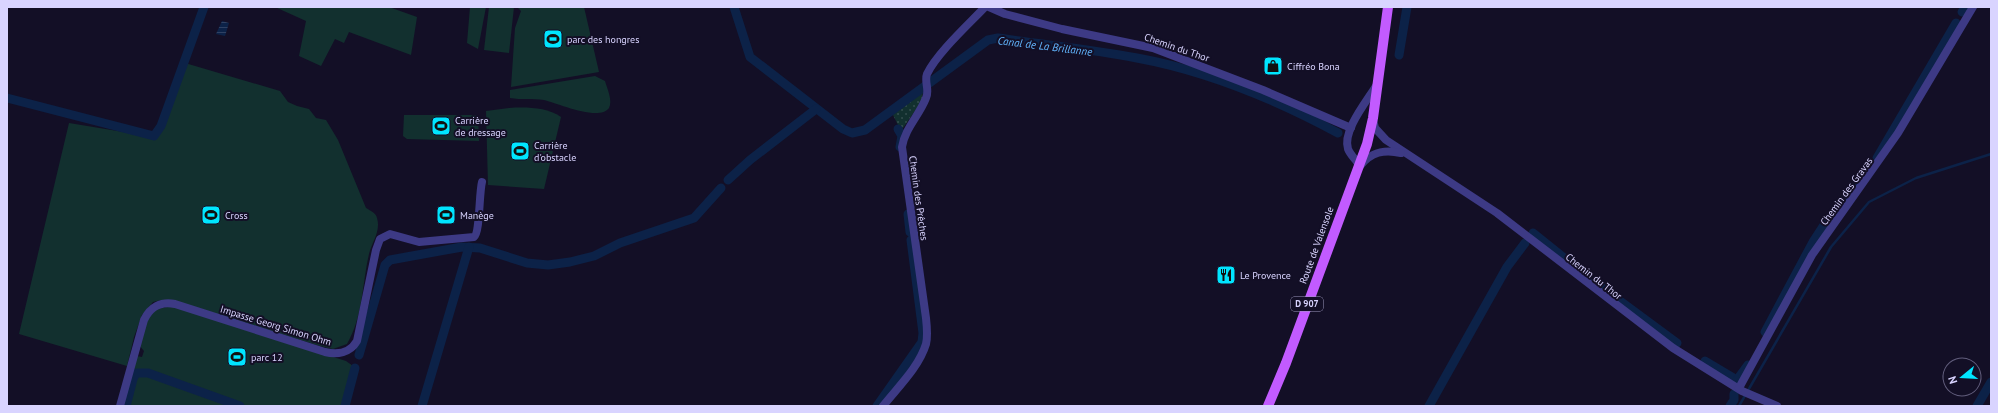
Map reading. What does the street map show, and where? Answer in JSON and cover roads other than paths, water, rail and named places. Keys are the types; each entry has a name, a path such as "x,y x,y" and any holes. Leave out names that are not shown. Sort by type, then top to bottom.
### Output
{"main road":[{"name":"Route de Valensole","path":"1268,406 1286,363 1353,181 1373,118 1376,85 1388,7"},
{"name":"Route de Valensole","path":"1358,166 1376,85"}],"street":[{"name":"Chemin des Prêches","path":"883,406 912,370 924,349 927,337 926,318 902,147 907,131 926,99 926,77 932,67 959,34 985,7"},
{"name":"Chemin du Thor","path":"989,7 1005,14 1153,48 1256,87 1351,128"},
{"name":"Chemin des Gravas","path":"1740,389 1812,255 1898,133 1973,7"},
{"path":"1358,166 1348,146 1351,128 1376,85"},
{"name":"Chemin du Thor","path":"1373,118 1375,128 1380,134 1404,153 1498,214 1673,348 1740,389 1777,406"},
{"name":"Chemin du Thor","path":"1358,166 1377,152 1387,150 1404,153"},
{"name":"Impasse Georg Simon Ohm","path":"120,406 144,320 152,309 162,304 175,304 325,352 337,353 349,349 357,341 376,250 380,239 390,234 419,242 474,237 478,230 479,192 482,182"}],"water":[{"path":"222,21 229,23 225,36 216,34"}],"waterway":[{"path":"7,98 154,136 161,126 204,7"},
{"name":"Canal de La Brillanne","path":"734,7 750,57 843,129 852,133 865,130 988,40 998,38 1120,55 1190,70 1215,78 1265,98 1338,133"},
{"path":"1399,55 1407,7"},
{"path":"1962,12 1965,7"},
{"path":"1877,158 1956,23"},
{"path":"728,180 750,160 816,109"},
{"path":"898,129 902,136 900,147"},
{"path":"1739,406 1831,247 1869,202 1916,178 1991,154"},
{"path":"1765,332 1813,242 1826,222 1864,176"},
{"path":"359,355 385,265 390,260 462,247 480,248 527,263 548,265 570,262 594,256 620,243 694,218 721,188"},
{"path":"908,214 910,232"},
{"path":"1533,233 1589,278 1677,343"},
{"path":"877,406 922,342 923,333 911,240"},
{"path":"1429,406 1507,267 1525,243"},
{"path":"422,406 469,247"},
{"path":"1705,361 1737,380"},
{"path":"1737,380 1748,365"},
{"path":"345,406 355,368"},
{"path":"126,406 136,373 148,373 240,406"},
{"path":"1977,406 1991,382"},
{"path":"1730,406 1734,400 1734,394"}],"place":[{"name":"parc des hongres","path":"553,39"},
{"name":"Ciffréo Bona","path":"1273,66"},
{"name":"Carrière de dressage","path":"441,126"},
{"name":"Carrière d'obstacle","path":"520,151"},
{"name":"Cross","path":"211,215"},
{"name":"Manège","path":"446,215"},
{"name":"Le Provence","path":"1226,275"},
{"name":"parc 12","path":"237,357"}]}
